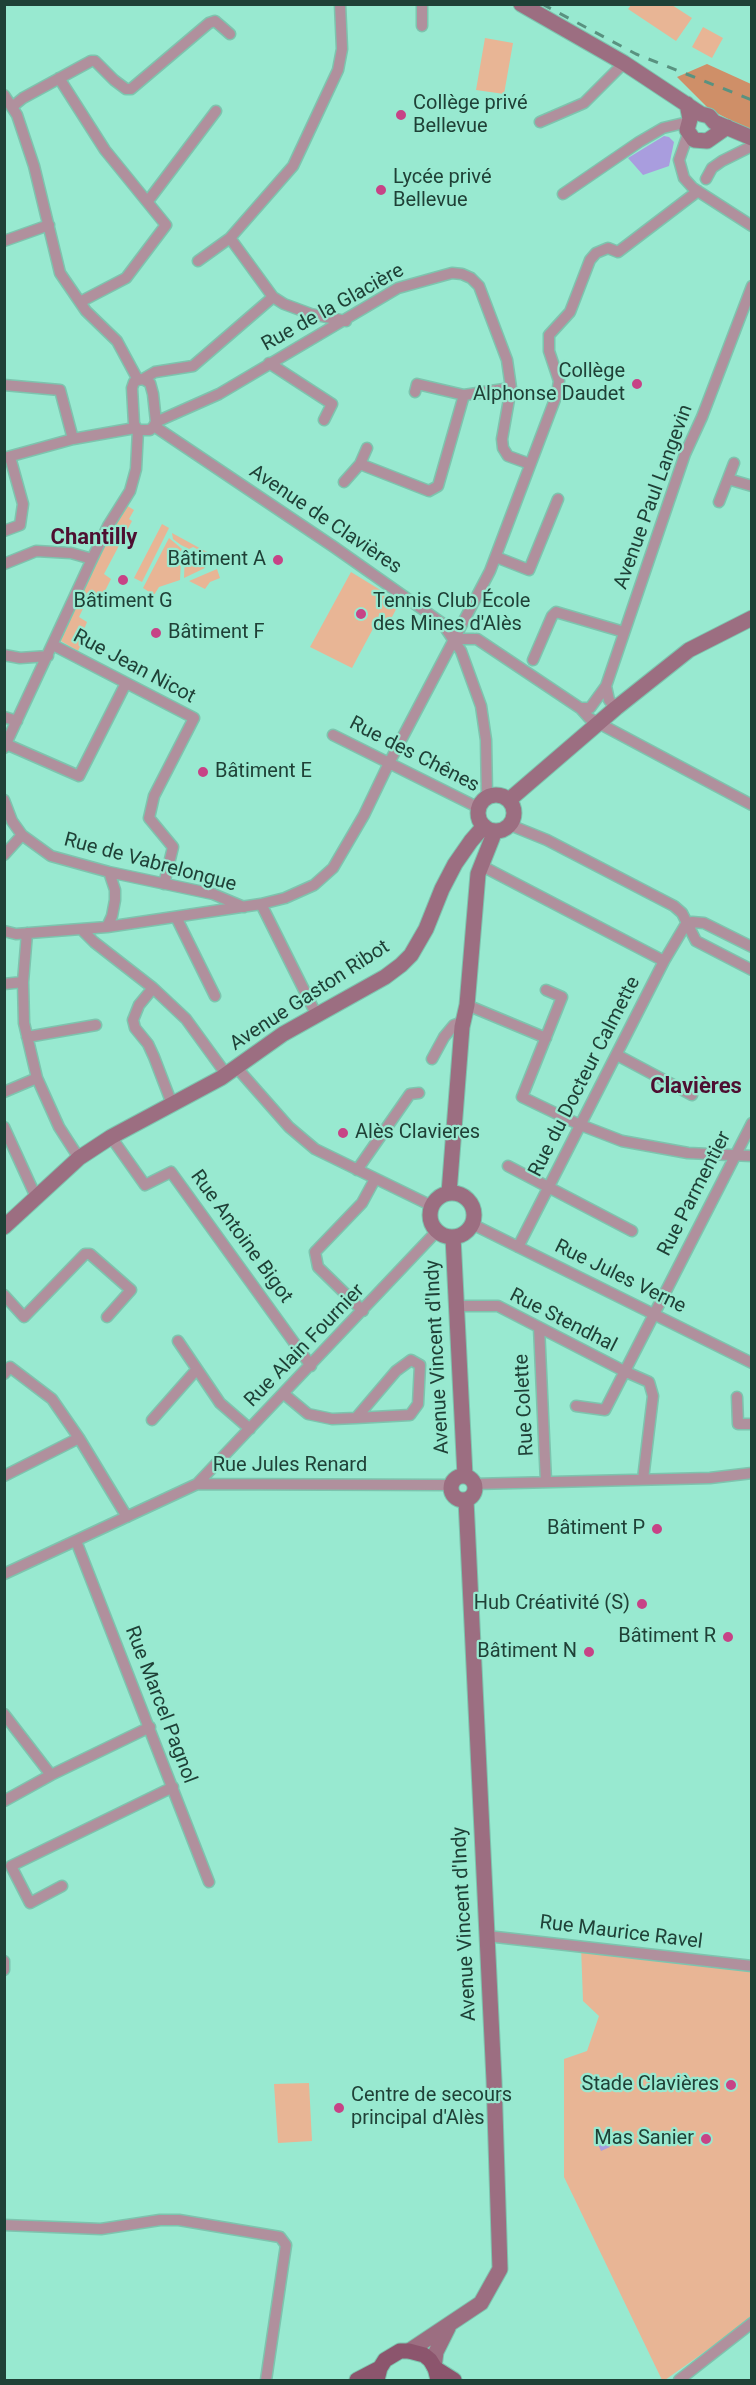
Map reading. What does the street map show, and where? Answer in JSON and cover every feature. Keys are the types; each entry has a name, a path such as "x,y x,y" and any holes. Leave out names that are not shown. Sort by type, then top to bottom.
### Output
{"main road":[{"path":"357,2380 378,2374 392,2355 409,2351 424,2355 436,2372 454,2380"}],"street":[{"path":"198,261 230,238 293,166 338,70 342,49 340,4"},
{"path":"422,4 422,26"},
{"path":"521,4 624,63 688,126 707,141 718,128"},
{"path":"12,107 81,64 96,61 114,80 126,89 131,89 209,23 215,21 230,34"},
{"path":"540,122 584,103 624,63"},
{"path":"59,78 105,150 166,225 126,278 80,302"},
{"path":"4,95 17,115 34,166 60,273 86,311 117,341 141,380 150,383 155,424"},
{"path":"148,201 216,111"},
{"path":"563,194 663,128 688,126 709,116 718,128 752,138"},
{"path":"688,126 679,160 684,178 696,189 752,226"},
{"path":"706,179 712,168 752,146"},
{"path":"4,931 16,934 107,927 261,904 315,885 333,868 364,815 490,571 557,394 559,381 548,340 549,335 570,312 590,260 602,248 618,252 696,189"},
{"path":"4,241 49,225"},
{"path":"230,238 273,297 284,304 311,314 346,321"},
{"name":"Rue de la Glacière","path":"7,457 73,439 137,429 150,430 155,424 219,394 269,363 346,321 398,288 452,273 471,278 479,286 507,360 511,388 502,439 503,448 508,456 530,464"},
{"name":"Avenue Paul Langevin","path":"580,708 590,708 606,686 685,454 702,417 752,286"},
{"path":"126,683 79,776 5,746 108,526 130,491 136,469 137,429 132,388 134,382 155,372 193,366 273,297"},
{"path":"269,363 332,404 324,420"},
{"path":"415,392 417,384 464,395 511,388"},
{"path":"4,385 60,390 73,439"},
{"path":"360,464 429,491 438,486 464,395"},
{"name":"Avenue de Clavières","path":"155,424 442,623 469,670 481,706 486,740 483,802"},
{"path":"344,482 360,464 367,448"},
{"path":"4,531 20,525 23,504 7,457"},
{"path":"719,502 734,463"},
{"path":"728,479 752,486"},
{"path":"495,557 529,570 558,499"},
{"path":"4,564 36,551 71,553 92,559"},
{"path":"533,660 552,616 556,612 624,632"},
{"path":"509,800 616,708 689,650 752,618"},
{"path":"453,639 477,639 580,708 589,718 752,805"},
{"name":"Rue Jean Nicot","path":"53,645 194,718 154,796 149,818 173,847 164,884"},
{"path":"4,655 20,658 48,656"},
{"path":"606,686 609,700 616,708"},
{"path":"600,696 598,712 600,722"},
{"path":"4,717 17,721"},
{"name":"Rue des Chênes","path":"333,735 389,763 483,802"},
{"path":"497,794 509,800 515,813 510,825 503,830 490,829 479,818 483,802 497,794"},
{"name":"Rue de Vabrelongue","path":"4,800 22,836 51,856 109,872 213,894 244,907"},
{"path":"510,825 547,840 674,906 682,913 696,941 752,970"},
{"path":"453,1193 470,1028 468,1005 478,874 482,866 490,829"},
{"name":"Avenue Gaston Ribot","path":"4,1227 79,1158 111,1137 232,1071 283,1034 385,977 406,960 426,929 455,864 471,841 490,829"},
{"path":"4,855 22,836"},
{"path":"482,866 664,961"},
{"path":"107,927 115,900 115,890 109,872"},
{"path":"261,904 316,1014"},
{"path":"176,917 215,996"},
{"path":"686,924 704,923 752,947"},
{"name":"Rue du Docteur Calmette","path":"518,1247 664,961 686,924"},
{"path":"81,929 94,942 153,988 186,1019 232,1071 300,1138 315,1149 432,1206"},
{"path":"27,933 23,982 24,1023 27,1037 37,1078 59,1127 79,1158"},
{"path":"4,984 23,982"},
{"path":"153,988 139,1005 133,1020 135,1028 151,1050 172,1104"},
{"path":"522,1097 562,997 546,990"},
{"path":"453,1193 462,1022 468,1005"},
{"path":"468,1005 546,1038"},
{"path":"432,1059 444,1037 454,1025 462,1022"},
{"path":"27,1037 96,1025"},
{"path":"617,1055 692,1095"},
{"path":"4,1092 37,1078"},
{"path":"357,1170 410,1094 419,1093"},
{"path":"510,1093 622,1141 688,1153 752,1156"},
{"name":"Rue Parmentier","path":"654,1314 752,1123"},
{"path":"4,1127 36,1197"},
{"name":"Rue Antoine Bigot","path":"111,1137 145,1185 171,1172 311,1366"},
{"path":"508,1166 632,1232"},
{"path":"363,1311 318,1267 315,1252 362,1203 375,1179"},
{"path":"453,1193 470,1202 474,1209 472,1224 461,1235 453,1237 437,1231 431,1219 432,1206 442,1195 453,1193"},
{"name":"Rue Jules Verne","path":"472,1224 752,1363"},
{"name":"Rue Alain Fournier","path":"197,1484 437,1231"},
{"name":"Avenue Vincent d'Indy","path":"409,2351 481,2303 500,2269 466,1500 461,1500 453,1494 464,1482 453,1237"},
{"path":"4,1295 24,1317 85,1254 90,1254 131,1290 107,1317"},
{"name":"Rue Stendhal","path":"457,1306 498,1306 624,1371 654,1314"},
{"name":"Rue Colette","path":"539,1328 546,1482"},
{"path":"178,1341 220,1403 250,1429"},
{"path":"284,1394 308,1414 332,1419 356,1418 410,1415 418,1404 420,1365 411,1360 396,1371 356,1418"},
{"path":"4,1374 10,1367 51,1399 79,1438 127,1517"},
{"path":"152,1420 197,1369"},
{"path":"576,1406 605,1410 624,1371 649,1382 653,1396 643,1479"},
{"path":"737,1397 738,1424 752,1424"},
{"path":"4,1476 79,1438"},
{"name":"Rue Jules Renard","path":"4,1574 197,1484 546,1482 710,1478 752,1473"},
{"name":"Rue Marcel Pagnol","path":"76,1541 150,1727 208,1882"},
{"path":"4,1714 51,1775"},
{"path":"4,1801 51,1775 150,1727"},
{"path":"62,1886 30,1903 11,1866 173,1787"},
{"name":"Rue Maurice Ravel","path":"487,1936 752,1966"},
{"path":"4,1961 4,1970"},
{"path":"4,2225 101,2229 160,2220 178,2220 280,2237 285,2246 266,2380"},
{"path":"679,2380 752,2323"},
{"name":"Avenue Vincent d'Indy","path":"436,2372 436,2352 449,2325"}],"shaded area":[{"path":"631,5 672,5 692,18 676,41 628,9"},
{"path":"703,27 723,38 712,58 692,47"},
{"path":"485,38 513,43 504,94 476,90"},
{"path":"707,64 751,84 751,131 709,109 677,77"},
{"path":"664,136 674,142 669,166 643,175 628,158"},
{"path":"126,505 134,510 129,519 132,521 104,574 111,579 101,599 90,594 79,617 87,622 83,632 84,638 78,651 61,641 94,565"},
{"path":"162,524 169,528 142,582 134,578"},
{"path":"172,533 218,558 215,564 201,557 196,552 197,549 193,547 189,549 181,545 173,539"},
{"path":"169,538 182,549 178,555 181,560 180,580 159,587 154,595 143,588"},
{"path":"185,553 193,554 205,568 184,578"},
{"path":"217,569 220,578 210,582 205,589 189,581"},
{"name":"Tennis Club École des Mines d'Alès","path":"351,572 400,602 385,630 375,625 352,668 310,647"},
{"path":"581,1946 751,1966 751,2319 665,2380 662,2380 564,2177 564,2059 587,2051 599,2016 583,2001"},
{"path":"309,2083 312,2141 278,2143 274,2084"},
{"path":"602,2131 610,2147 601,2151 594,2135"}],"railway":[{"path":"542,4 636,54 752,100"}],"place":[{"name":"Collège privé Bellevue","path":"401,115"},
{"name":"Lycée privé Bellevue","path":"381,190"},
{"name":"Collège Alphonse Daudet","path":"637,384"},
{"name":"Bâtiment A","path":"278,560"},
{"name":"Bâtiment G","path":"123,580"},
{"name":"Tennis Club École des Mines d'Alès","path":"361,614"},
{"name":"Bâtiment F","path":"156,633"},
{"name":"Bâtiment E","path":"203,772"},
{"name":"Alès Clavieres","path":"343,1133"},
{"name":"Bâtiment P","path":"657,1529"},
{"name":"Hub Créativité (S)","path":"642,1604"},
{"name":"Bâtiment R","path":"728,1637"},
{"name":"Bâtiment N","path":"589,1652"},
{"name":"Stade Clavières","path":"731,2085"},
{"name":"Centre de secours principal d'Alès","path":"339,2108"},
{"name":"Mas Sanier","path":"706,2139"}],"district":[{"name":"Chantilly","path":"94,538"},
{"name":"Clavières","path":"696,1087"}]}
